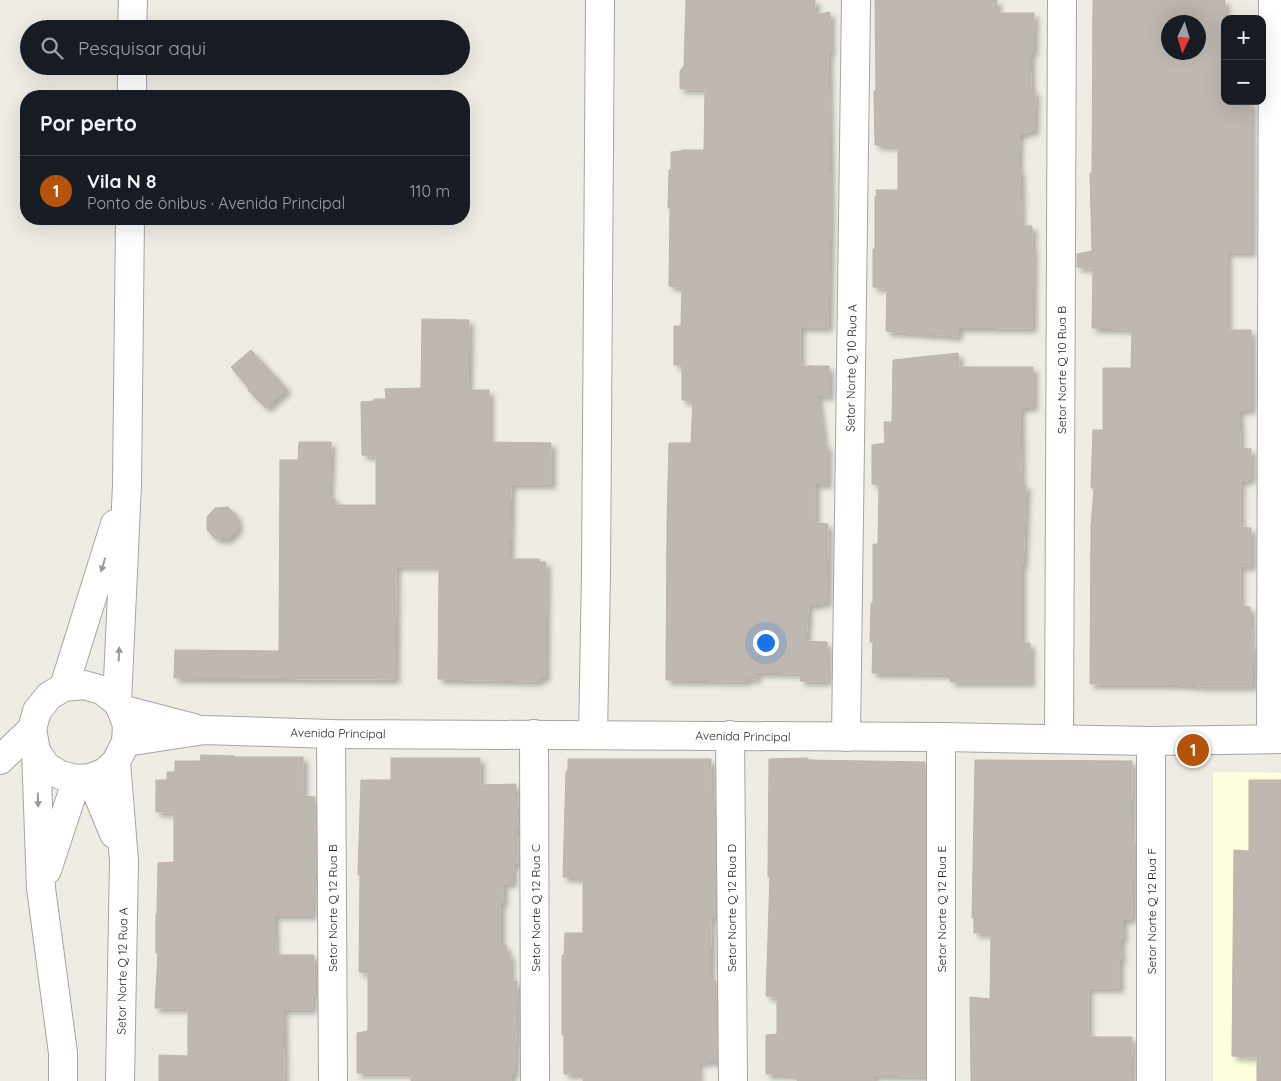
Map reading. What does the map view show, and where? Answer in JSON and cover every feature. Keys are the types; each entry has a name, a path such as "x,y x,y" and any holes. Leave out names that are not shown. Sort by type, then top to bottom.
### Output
{"street":[{"path":"132,0 132,20"},
{"path":"593,735 600,0"},
{"name":"Setor Norte Q 10 Rua A","path":"846,737 856,0"},
{"name":"Setor Norte Q 10 Rua B","path":"1060,739 1062,0"},
{"path":"1273,0 1276,739"},
{"path":"132,75 132,90"},
{"path":"121,752 127,725 119,706 127,485 130,225"},
{"path":"63,1081 63,1053 41,888 34,740 37,711 49,696 64,688 127,485"},
{"name":"Avenida Principal","path":"64,688 84,685 102,690 119,706 205,730 331,734 941,736 1151,741 1276,739"},
{"name":"Avenida Principal","path":"84,779 105,772 121,752 205,730"},
{"name":"Setor Norte Q 12 Rua B","path":"331,734 333,1081"},
{"name":"Setor Norte Q 12 Rua C","path":"534,734 536,1081"},
{"name":"Setor Norte Q 12 Rua D","path":"730,735 732,1081"},
{"name":"Setor Norte Q 12 Rua E","path":"941,736 941,1081"},
{"path":"0,760 34,740"},
{"path":"34,740 46,766 60,775 84,779"},
{"name":"Setor Norte Q 12 Rua F","path":"1151,741 1151,1081"},
{"name":"Setor Norte Q 12 Rua A","path":"120,1081 124,861 121,752"},
{"path":"84,779 124,861"},
{"path":"41,888 84,779"}],"shaded area":[{"path":"1213,772 1281,773 1281,1081 1213,1081"}],"building":[{"path":"686,0 815,0 815,15 830,12 830,52 828,52 830,210 828,327 800,327 800,366 829,366 829,396 817,395 824,445 827,445 827,484 815,483 815,523 828,524 827,602 808,605 806,641 827,642 827,681 800,681 801,673 756,672 756,679 746,678 746,681 666,680 669,443 691,443 693,401 682,400 682,365 674,365 674,326 681,326 682,287 669,286 669,170 671,170 671,152 704,150 705,89 680,89 680,71 684,66"},
{"path":"875,0 997,0 996,13 1034,13 1033,52 1030,52 1031,91 1035,91 1034,130 1019,134 1018,170 1020,170 1021,226 1032,226 1032,328 958,327 958,336 886,331 887,288 873,287 875,196 877,197 876,190 898,190 898,146 875,145"},
{"path":"1093,0 1225,0 1225,15 1221,15 1221,105 1251,105 1251,252 1227,252 1227,330 1251,330 1251,409 1239,410 1240,448 1251,449 1251,479 1240,481 1240,527 1251,528 1251,566 1240,566 1240,606 1250,607 1251,646 1253,646 1252,686 1090,684 1091,527 1094,488 1091,488 1093,430 1103,430 1103,368 1131,368 1132,329 1092,328 1093,268 1077,267 1077,254 1092,251 1090,173 1092,173"},
{"path":"422,319 469,320 468,390 489,390 489,442 551,443 551,484 511,484 509,559 539,559 540,562 546,562 545,677 539,678 538,681 438,679 439,566 396,566 395,679 174,678 175,650 279,651 280,460 298,460 299,442 331,442 329,498 335,498 335,505 376,505 376,456 362,455 361,402 386,399 385,389 421,388"},
{"path":"251,350 287,389 266,408 248,390 231,367"},
{"path":"958,353 959,367 1033,367 1033,406 1020,408 1021,485 1026,485 1023,564 1021,564 1021,643 1030,643 1030,682 950,682 951,674 872,673 873,642 870,642 871,603 873,603 873,544 878,544 879,485 872,484 872,445 885,443 884,422 892,422 893,360"},
{"path":"228,507 237,516 238,528 229,538 216,539 207,530 207,517 215,508"},
{"path":"201,755 303,757 303,796 315,797 315,875 313,875 312,915 274,915 275,955 314,955 312,1009 283,1009 284,1081 159,1081 159,1055 188,1056 188,1008 155,1008 158,953 156,953 156,914 158,863 174,862 174,812 156,812 156,780 167,780 167,772 175,772 175,761 200,761"},
{"path":"391,758 480,758 480,785 516,784 515,798 518,798 516,837 518,837 518,863 513,863 512,883 503,883 503,902 500,902 500,945 506,945 507,955 510,954 510,981 517,981 514,1073 511,1073 511,1081 411,1081 411,1073 357,1073 357,1033 368,1031 368,973 359,972 360,875 358,875 361,780 391,780"},
{"path":"808,758 808,760 925,762 925,1076 873,1075 873,1081 797,1081 797,1075 766,1074 766,1035 777,1034 777,997 766,996 770,877 768,877 769,759"},
{"path":"568,759 711,759 711,799 715,799 716,889 714,889 714,917 711,917 710,980 716,981 717,1061 698,1062 698,1081 583,1081 583,1074 564,1074 562,955 564,956 565,933 583,933 583,878 563,877"},
{"path":"975,760 1132,761 1132,918 1122,920 1123,938 1120,938 1119,988 1088,988 1088,1037 1132,1037 1131,1081 971,1081 970,997 990,999 991,933 974,933 974,918 972,918"},
{"path":"1249,780 1281,780 1281,1081 1257,1081 1257,1057 1232,1056 1234,850 1249,851"}],"place":[{"name":"Vila N 8","path":"1193,750"}]}
